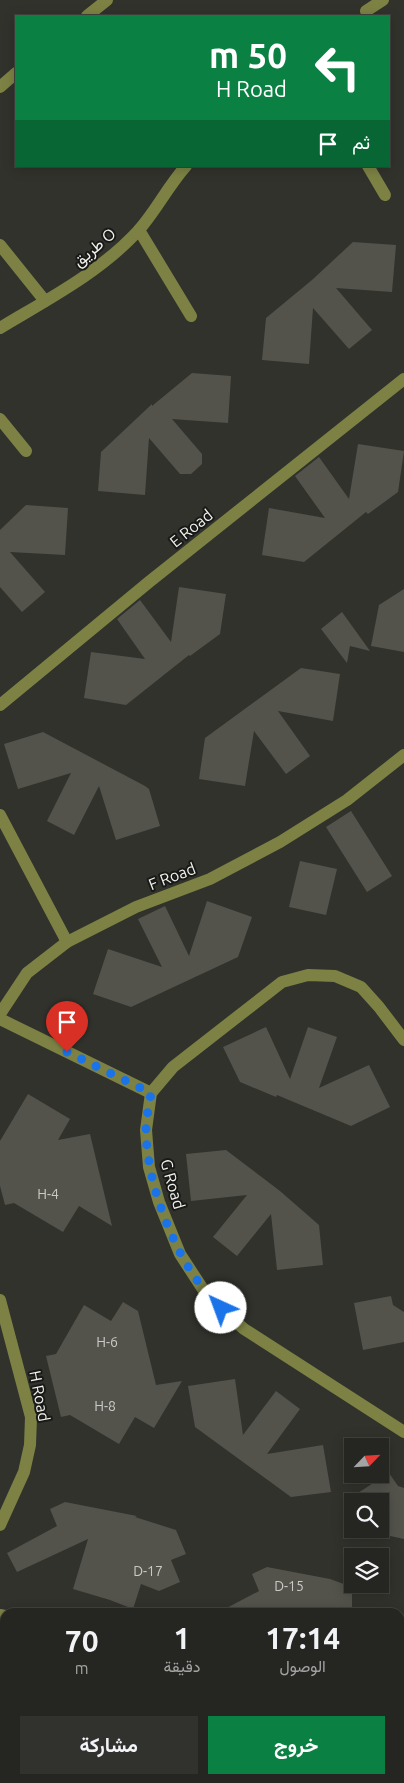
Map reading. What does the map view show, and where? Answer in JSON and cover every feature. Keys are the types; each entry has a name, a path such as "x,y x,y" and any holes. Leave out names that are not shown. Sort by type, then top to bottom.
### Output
{"street":[{"path":"88,15 107,0"},
{"path":"365,9 383,0"},
{"path":"0,87 15,74"},
{"name":"طريق O","path":"0,328 82,279 112,257 138,230 185,167"},
{"path":"369,167 385,195"},
{"path":"138,230 191,316"},
{"path":"0,245 45,301"},
{"name":"E Road","path":"0,705 149,582 404,379"},
{"path":"0,418 26,451"},
{"name":"F Road","path":"67,942 136,907 210,878 280,842 347,800 404,755"},
{"path":"0,814 67,942 27,973 0,1014"},
{"path":"0,1019 151,1093 173,1068 282,982 308,975 335,976 360,987 379,1007 404,1040"},
{"name":"G Road","path":"151,1093 146,1130 149,1167 180,1254 208,1296 244,1329 404,1432"},
{"name":"H Road","path":"0,1300 31,1417 30,1445 24,1472 0,1525"}],"building":[{"path":"353,242 396,245 392,292 336,288 372,330 349,349 313,308 309,364 262,360 266,318 312,280"},
{"path":"192,373 231,376 228,423 172,419 202,454 202,464 191,474 180,474 149,438 145,495 98,491 101,452 152,404 152,406"},
{"path":"358,444 404,451 398,492 368,514 366,512 304,562 262,555 269,508 325,518 295,476 319,457 349,499"},
{"path":"26,505 68,508 65,555 10,552 45,592 22,612 0,587 0,530"},
{"path":"179,587 226,594 220,634 189,655 126,705 84,698 91,652 145,659 117,619 140,600 171,642"},
{"path":"404,589 404,652 371,646 379,605"},
{"path":"342,612 370,651 350,646 347,663 321,629"},
{"path":"301,668 340,674 333,721 278,711 310,756 286,774 254,731 245,786 199,779 205,738"},
{"path":"43,732 149,789 160,826 116,840 99,786 74,835 47,821 71,773 18,789 4,744"},
{"path":"351,811 392,876 367,892 326,827"},
{"path":"300,861 337,869 326,915 289,907"},
{"path":"207,901 252,917 238,957 131,1007 93,994 108,949 162,967 138,919 165,906 189,956"},
{"path":"266,1027 290,1079 308,1027 337,1037 319,1088 369,1065 390,1107 351,1126 277,1095 276,1097 240,1082 223,1047"},
{"path":"28,1094 70,1119 58,1140 90,1134 112,1226 79,1206 63,1232 14,1203 5,1205 0,1186 0,1141"},
{"path":"226,1150 280,1191 319,1225 323,1265 277,1270 271,1214 237,1256 213,1237 247,1195 191,1201 186,1154"},
{"path":"391,1296 393,1305 404,1312 404,1342 363,1350 354,1303"},
{"path":"123,1302 138,1311 156,1385 182,1381 154,1428 135,1417 119,1444 70,1415 61,1417 46,1356 56,1354 84,1305 111,1321"},
{"path":"235,1379 243,1435 276,1391 300,1409 267,1454 323,1445 331,1492 291,1497 195,1427 188,1386"},
{"path":"389,1473 398,1486 404,1488 404,1539 389,1536 389,1493 358,1493 373,1483 389,1483"},
{"path":"65,1502 137,1516 135,1517 176,1530 186,1554 171,1560 180,1582 159,1591 141,1584 133,1608 73,1589 88,1539 17,1572 7,1553 57,1526 50,1509"},
{"path":"267,1567 330,1579 344,1584 344,1593 352,1593 352,1608 227,1608 259,1591 252,1574"}],"route":[{"path":"67,1052 151,1093 146,1130 149,1167 160,1202 180,1254 208,1296 221,1308"}]}
